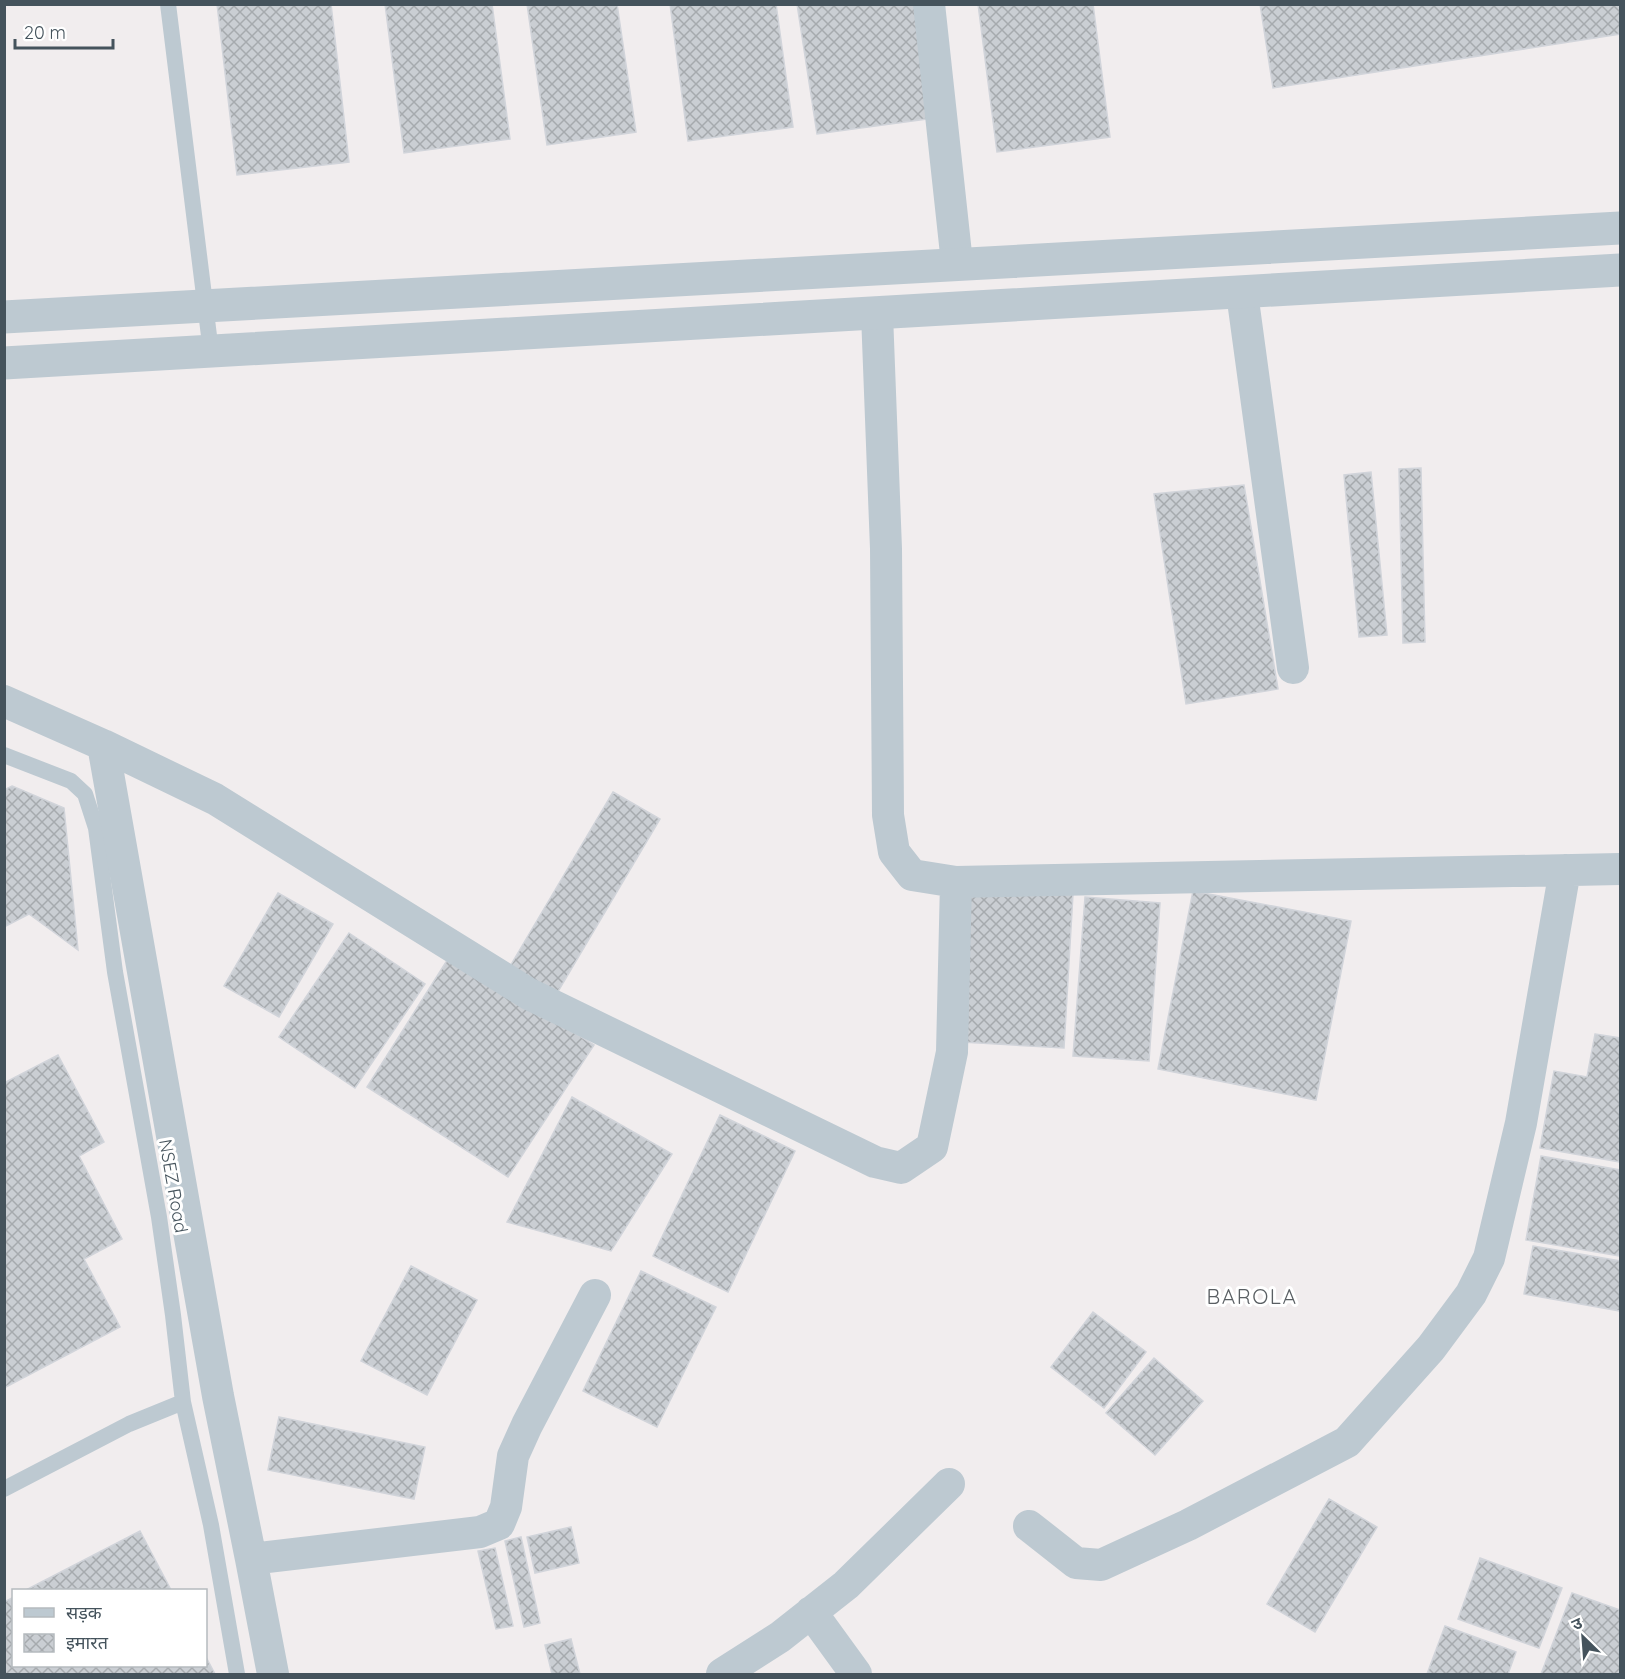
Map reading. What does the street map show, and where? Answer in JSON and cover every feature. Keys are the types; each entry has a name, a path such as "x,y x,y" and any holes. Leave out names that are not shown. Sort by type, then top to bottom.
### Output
{"street":[{"path":"929,4 957,263"},
{"path":"4,317 1620,228"},
{"path":"4,363 1620,270"},
{"path":"1242,293 1293,668"},
{"path":"877,314 886,549 888,815 894,852 912,876 956,882 1620,869"},
{"path":"4,701 215,799 529,994 875,1162 901,1168 932,1147 952,1052 956,882"},
{"path":"103,745 218,1396 273,1674"},
{"path":"1029,1526 1076,1563 1101,1565 1188,1525 1347,1442 1431,1348 1471,1294 1489,1258 1521,1123 1565,870"},
{"path":"251,1559 480,1532 498,1524 506,1507 513,1456 596,1295"},
{"path":"722,1674 780,1637 846,1585 949,1484"},
{"path":"811,1612 856,1674"}],"lane":[{"path":"168,4 211,352"},
{"name":"NSEZ Road","path":"4,755 71,781 85,794 96,828 115,972 159,1217 174,1315 183,1402 211,1525 237,1674"},
{"path":"4,1489 129,1424 183,1402"}],"building":[{"path":"217,4 331,4 349,162 237,175"},
{"path":"385,4 492,4 510,139 404,153"},
{"path":"527,4 617,4 636,132 547,145"},
{"path":"670,4 776,4 793,127 688,141"},
{"path":"797,4 918,4 934,118 817,134"},
{"path":"978,4 1093,4 1110,137 997,152"},
{"path":"1260,4 1620,4 1620,34 1273,88"},
{"path":"1421,468 1425,642 1403,643 1399,469"},
{"path":"1371,472 1387,635 1359,637 1344,475"},
{"path":"1244,485 1278,689 1186,704 1154,494"},
{"path":"12,786 64,808 78,950 29,914 4,927 4,790"},
{"path":"613,792 660,819 553,1000 506,973"},
{"path":"971,888 1073,894 1064,1048 962,1042"},
{"path":"1193,891 1351,921 1316,1100 1158,1069"},
{"path":"278,893 333,924 279,1017 224,986"},
{"path":"1085,897 1160,903 1149,1061 1073,1056"},
{"path":"349,933 425,984 355,1088 279,1037"},
{"path":"451,954 594,1045 508,1177 367,1087"},
{"path":"1595,1034 1620,1038 1620,1162 1540,1148 1554,1071 1587,1077"},
{"path":"58,1055 104,1142 79,1156 122,1239 84,1259 120,1327 4,1388 4,1083"},
{"path":"572,1097 672,1154 611,1251 507,1222"},
{"path":"720,1115 795,1151 728,1292 653,1256"},
{"path":"1541,1156 1620,1170 1620,1256 1526,1240"},
{"path":"1533,1246 1620,1261 1620,1311 1524,1294"},
{"path":"411,1266 477,1300 427,1395 361,1361"},
{"path":"641,1271 716,1307 657,1427 583,1391"},
{"path":"1093,1312 1146,1352 1104,1408 1051,1367"},
{"path":"1154,1358 1203,1401 1155,1455 1106,1413"},
{"path":"279,1417 425,1447 414,1499 268,1470"},
{"path":"1329,1499 1377,1527 1315,1632 1267,1604"},
{"path":"571,1527 579,1563 535,1573 527,1537"},
{"path":"140,1531 170,1589 28,1589"},
{"path":"521,1537 540,1623 524,1627 505,1541"},
{"path":"495,1548 513,1626 496,1629 478,1551"},
{"path":"1480,1558 1562,1588 1539,1648 1458,1619"},
{"path":"1572,1593 1620,1610 1619,1674 1541,1674"},
{"path":"12,1598 12,1667 207,1667 207,1659 215,1674 4,1674 4,1602"},
{"path":"1445,1626 1516,1652 1508,1674 1427,1674"},
{"path":"571,1639 580,1674 552,1674 545,1645"}],"district":[{"name":"BAROLA","path":"1252,1297"}]}
